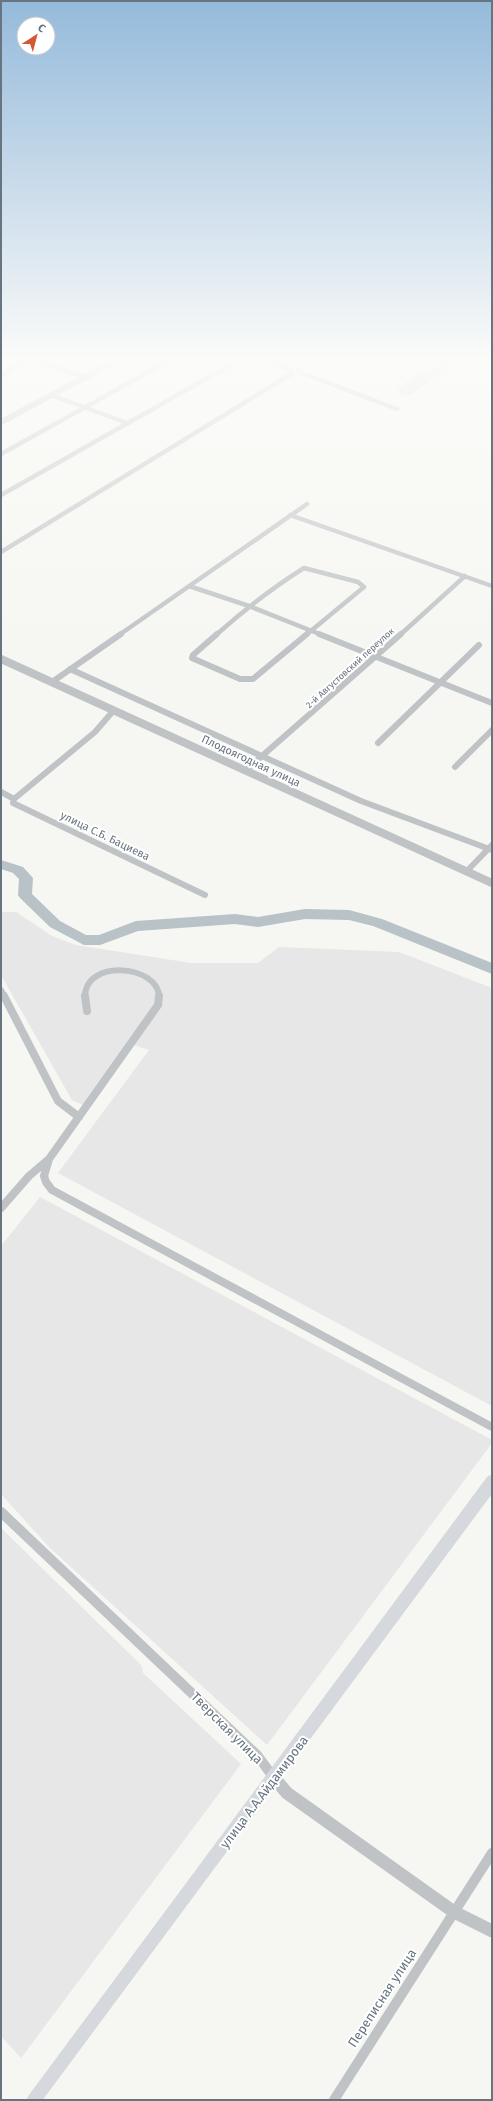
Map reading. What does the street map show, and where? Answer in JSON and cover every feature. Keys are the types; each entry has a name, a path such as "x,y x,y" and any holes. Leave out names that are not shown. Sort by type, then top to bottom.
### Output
{"main road":[{"name":"улица А.А.Айдамирова","path":"34,2100 492,1482"}],"street":[{"path":"1,495 67,457"},
{"path":"1,552 156,457"},
{"path":"52,682 307,504"},
{"path":"290,515 492,586"},
{"path":"304,568 348,579 363,585 361,591 253,679 247,680 220,671 192,658 193,655 249,606 281,582 304,568"},
{"name":"2-й Августовский переулок","path":"246,771 376,657 465,576"},
{"path":"189,586 249,606 492,703"},
{"path":"378,743 479,645"},
{"name":"Плодоягодная улица","path":"1,659 492,883"},
{"path":"70,670 264,756 361,801 448,835 491,848 467,871"},
{"path":"14,799 95,732 114,710"},
{"path":"455,767 492,730"},
{"name":"улица С.Б. Бациева","path":"1,792 14,799 13,803 205,895"},
{"path":"87,1011 85,992 93,977 100,973 118,971 130,972 144,976 153,982 158,989 158,1005 49,1159 43,1174 45,1183 52,1190 492,1427"},
{"path":"1,990 58,1100 79,1117"},
{"path":"1,1208 29,1176 49,1159"},
{"name":"Тверская улица","path":"1,1512 257,1754 287,1793 454,1912 492,1931"},
{"name":"Переписная улица","path":"334,2100 492,1853"}],"shaded area":[{"path":"1,912 16,912 52,936 76,945 191,963 258,963 279,947 399,952 492,988 492,1406 58,1173 149,1050 128,1043 83,1105 72,1100 1,975"},
{"path":"40,1197 492,1440 492,1443 267,1745 49,1547 1,1494 1,1246"},
{"path":"1,1528 142,1666 143,1673 241,1764 21,2058 1,2036"}],"waterway":[{"path":"1,864 18,870 26,878 25,895 55,924 84,940 100,940 136,926 235,919 258,922 305,914 349,915 377,922 492,969"}]}
